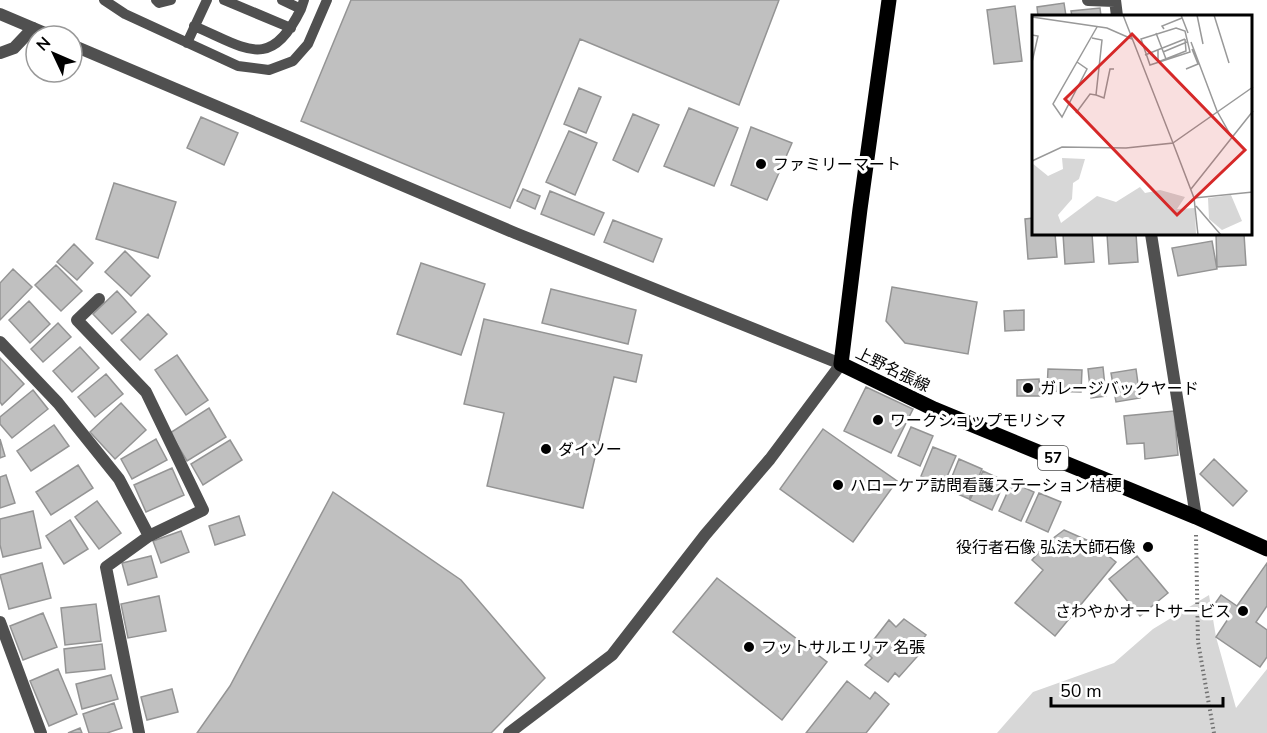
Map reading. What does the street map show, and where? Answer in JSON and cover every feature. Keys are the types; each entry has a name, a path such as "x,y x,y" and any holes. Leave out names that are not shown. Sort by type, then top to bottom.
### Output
{"main road":[{"name":"上野名張線","path":"889,0 841,364 934,409 1266,546"}],"street":[{"path":"1088,0 1115,0 1118,15"},
{"path":"0,14 24,24"},
{"path":"0,53 14,48 24,37"},
{"path":"84,50 515,233 841,364 770,459 705,535 612,655 509,733"},
{"path":"1151,236 1196,517"},
{"path":"99,299 77,320 146,392 203,510 149,536 106,567 139,733"},
{"path":"0,342 58,404 118,479 149,536"},
{"path":"0,622 41,733"}],"lane":[{"path":"104,0 125,14 238,66 269,70 292,61 308,44 327,0"},
{"path":"156,0 159,3 171,0"},
{"path":"187,43 207,0"},
{"path":"224,0 291,28"},
{"path":"195,26 250,49 276,46 291,28 302,4 282,0"}],"path":[{"path":"1196,517 1198,642 1214,733"}],"shaded area":[{"path":"1209,595 1216,637 1236,708 1267,669 1267,733 997,733 1033,692 1114,663 1153,629"}],"building":[{"path":"351,0 779,0 739,105 580,39 510,208 301,121"},
{"path":"1064,3 1066,15 1038,15 1037,7"},
{"path":"1015,6 1022,61 994,64 987,10"},
{"path":"1100,8 1101,15 1072,15 1071,11"},
{"path":"579,88 601,97 586,133 564,124"},
{"path":"689,108 738,128 714,186 664,166"},
{"path":"633,114 659,125 638,172 613,160"},
{"path":"201,117 238,133 224,165 187,148"},
{"name":"ファミリーマート","path":"751,127 792,143 767,200 731,185"},
{"path":"569,131 597,143 575,195 546,182"},
{"path":"114,183 176,202 158,258 96,239"},
{"path":"523,189 540,196 535,209 517,201"},
{"path":"550,191 604,213 594,235 541,214"},
{"path":"1032,218 1032,236 1055,236 1057,257 1028,259 1025,219"},
{"path":"613,220 662,239 653,262 604,242"},
{"path":"1063,236 1092,236 1094,262 1065,264"},
{"path":"1107,236 1136,236 1138,262 1109,264"},
{"path":"1216,236 1244,236 1246,265 1217,267"},
{"path":"1212,241 1217,269 1178,276 1172,248"},
{"path":"74,244 93,263 77,280 57,262"},
{"path":"125,251 150,276 131,296 105,272"},
{"path":"421,263 485,284 461,355 397,334"},
{"path":"56,265 82,291 61,311 35,285"},
{"path":"13,269 32,287 0,320 0,283"},
{"path":"892,287 977,302 968,354 905,343 886,321"},
{"path":"551,289 636,310 628,344 542,323"},
{"path":"117,291 136,312 112,334 93,314"},
{"path":"29,301 50,324 30,343 9,320"},
{"path":"1024,310 1024,330 1005,331 1004,311"},
{"path":"148,314 167,334 140,360 121,340"},
{"name":"ダイソー","path":"484,319 642,355 636,382 614,377 583,508 487,486 504,413 464,404"},
{"path":"58,323 71,337 43,362 31,349"},
{"path":"80,347 99,368 72,392 53,371"},
{"path":"177,355 208,400 186,415 155,370"},
{"path":"0,358 24,384 2,405 0,402"},
{"path":"1103,367 1106,396 1091,398 1088,369"},
{"path":"1048,369 1082,370 1081,392 1047,391"},
{"path":"1136,369 1140,398 1116,402 1111,373"},
{"path":"106,374 123,394 95,417 78,397"},
{"name":"ガレージバックヤード","path":"1039,379 1040,396 1017,396 1017,380"},
{"name":"ワークショップモリシマ","path":"866,387 913,409 891,453 844,431"},
{"path":"33,390 48,409 12,438 0,424 0,417"},
{"path":"121,403 146,430 115,459 90,432"},
{"path":"209,408 226,437 187,461 170,433"},
{"path":"1174,411 1178,455 1145,459 1144,443 1127,444 1124,416"},
{"path":"54,425 69,446 31,471 17,451"},
{"path":"911,427 933,436 920,466 898,456"},
{"name":"ハローケア訪問看護ステーション桔梗","path":"823,429 897,481 853,542 780,489"},
{"path":"0,439 5,456 0,458"},
{"path":"156,439 167,460 132,479 121,459"},
{"path":"230,440 242,460 203,485 191,464"},
{"path":"933,447 956,456 943,486 921,476"},
{"path":"959,459 982,469 969,499 947,489"},
{"path":"1214,459 1247,491 1233,506 1200,474"},
{"path":"78,465 93,488 51,515 36,492"},
{"path":"172,468 184,495 146,512 134,485"},
{"path":"983,471 1005,481 992,510 970,500"},
{"path":"6,475 15,503 0,508 0,477"},
{"path":"1012,482 1034,492 1021,521 999,511"},
{"path":"333,492 461,580 545,678 491,733 197,733 230,686"},
{"path":"1039,493 1061,502 1048,532 1026,522"},
{"path":"97,501 121,533 99,549 75,517"},
{"path":"33,511 41,548 3,557 0,545 0,519"},
{"path":"239,516 245,535 215,545 209,526"},
{"path":"70,520 88,549 64,564 46,536"},
{"path":"1064,530 1091,542 1116,562 1055,636 1015,603 1043,570 1032,560 1048,542"},
{"path":"181,531 189,552 161,563 153,541"},
{"path":"151,556 157,577 128,585 122,563"},
{"path":"1137,556 1168,593 1140,616 1109,579"},
{"path":"42,563 51,598 9,609 0,575"},
{"name":"さわやかオートサービス","path":"1267,563 1267,606 1256,622 1267,630 1267,657 1260,667 1216,637 1230,616 1214,605 1221,595 1237,606"},
{"name":"フットサルエリア 名張","path":"717,578 827,662 782,720 673,632"},
{"path":"159,596 166,631 128,638 121,604"},
{"path":"96,604 101,641 65,645 61,608"},
{"path":"43,613 57,647 23,660 10,626"},
{"path":"904,619 926,635 918,645 924,649 899,677 895,673 888,682 865,665 872,658 865,651 889,620 896,627"},
{"path":"102,644 105,669 66,673 64,649"},
{"path":"58,669 77,714 49,726 30,681"},
{"path":"111,675 118,699 82,709 76,684"},
{"path":"847,681 870,699 875,692 889,704 866,733 806,733"},
{"path":"172,689 178,712 147,720 141,697"},
{"path":"114,703 122,728 107,733 89,733 83,714"},
{"path":"80,728 82,733 68,733"}],"place":[{"name":"ファミリーマート","path":"761,164"},
{"name":"ガレージバックヤード","path":"1028,388"},
{"name":"ワークショップモリシマ","path":"878,420"},
{"name":"ダイソー","path":"546,449"},
{"name":"ハローケア訪問看護ステーション桔梗","path":"838,485"},
{"name":"役行者石像 弘法大師石像","path":"1148,547"},
{"name":"さわやかオートサービス","path":"1243,611"},
{"name":"フットサルエリア 名張","path":"749,647"}]}
